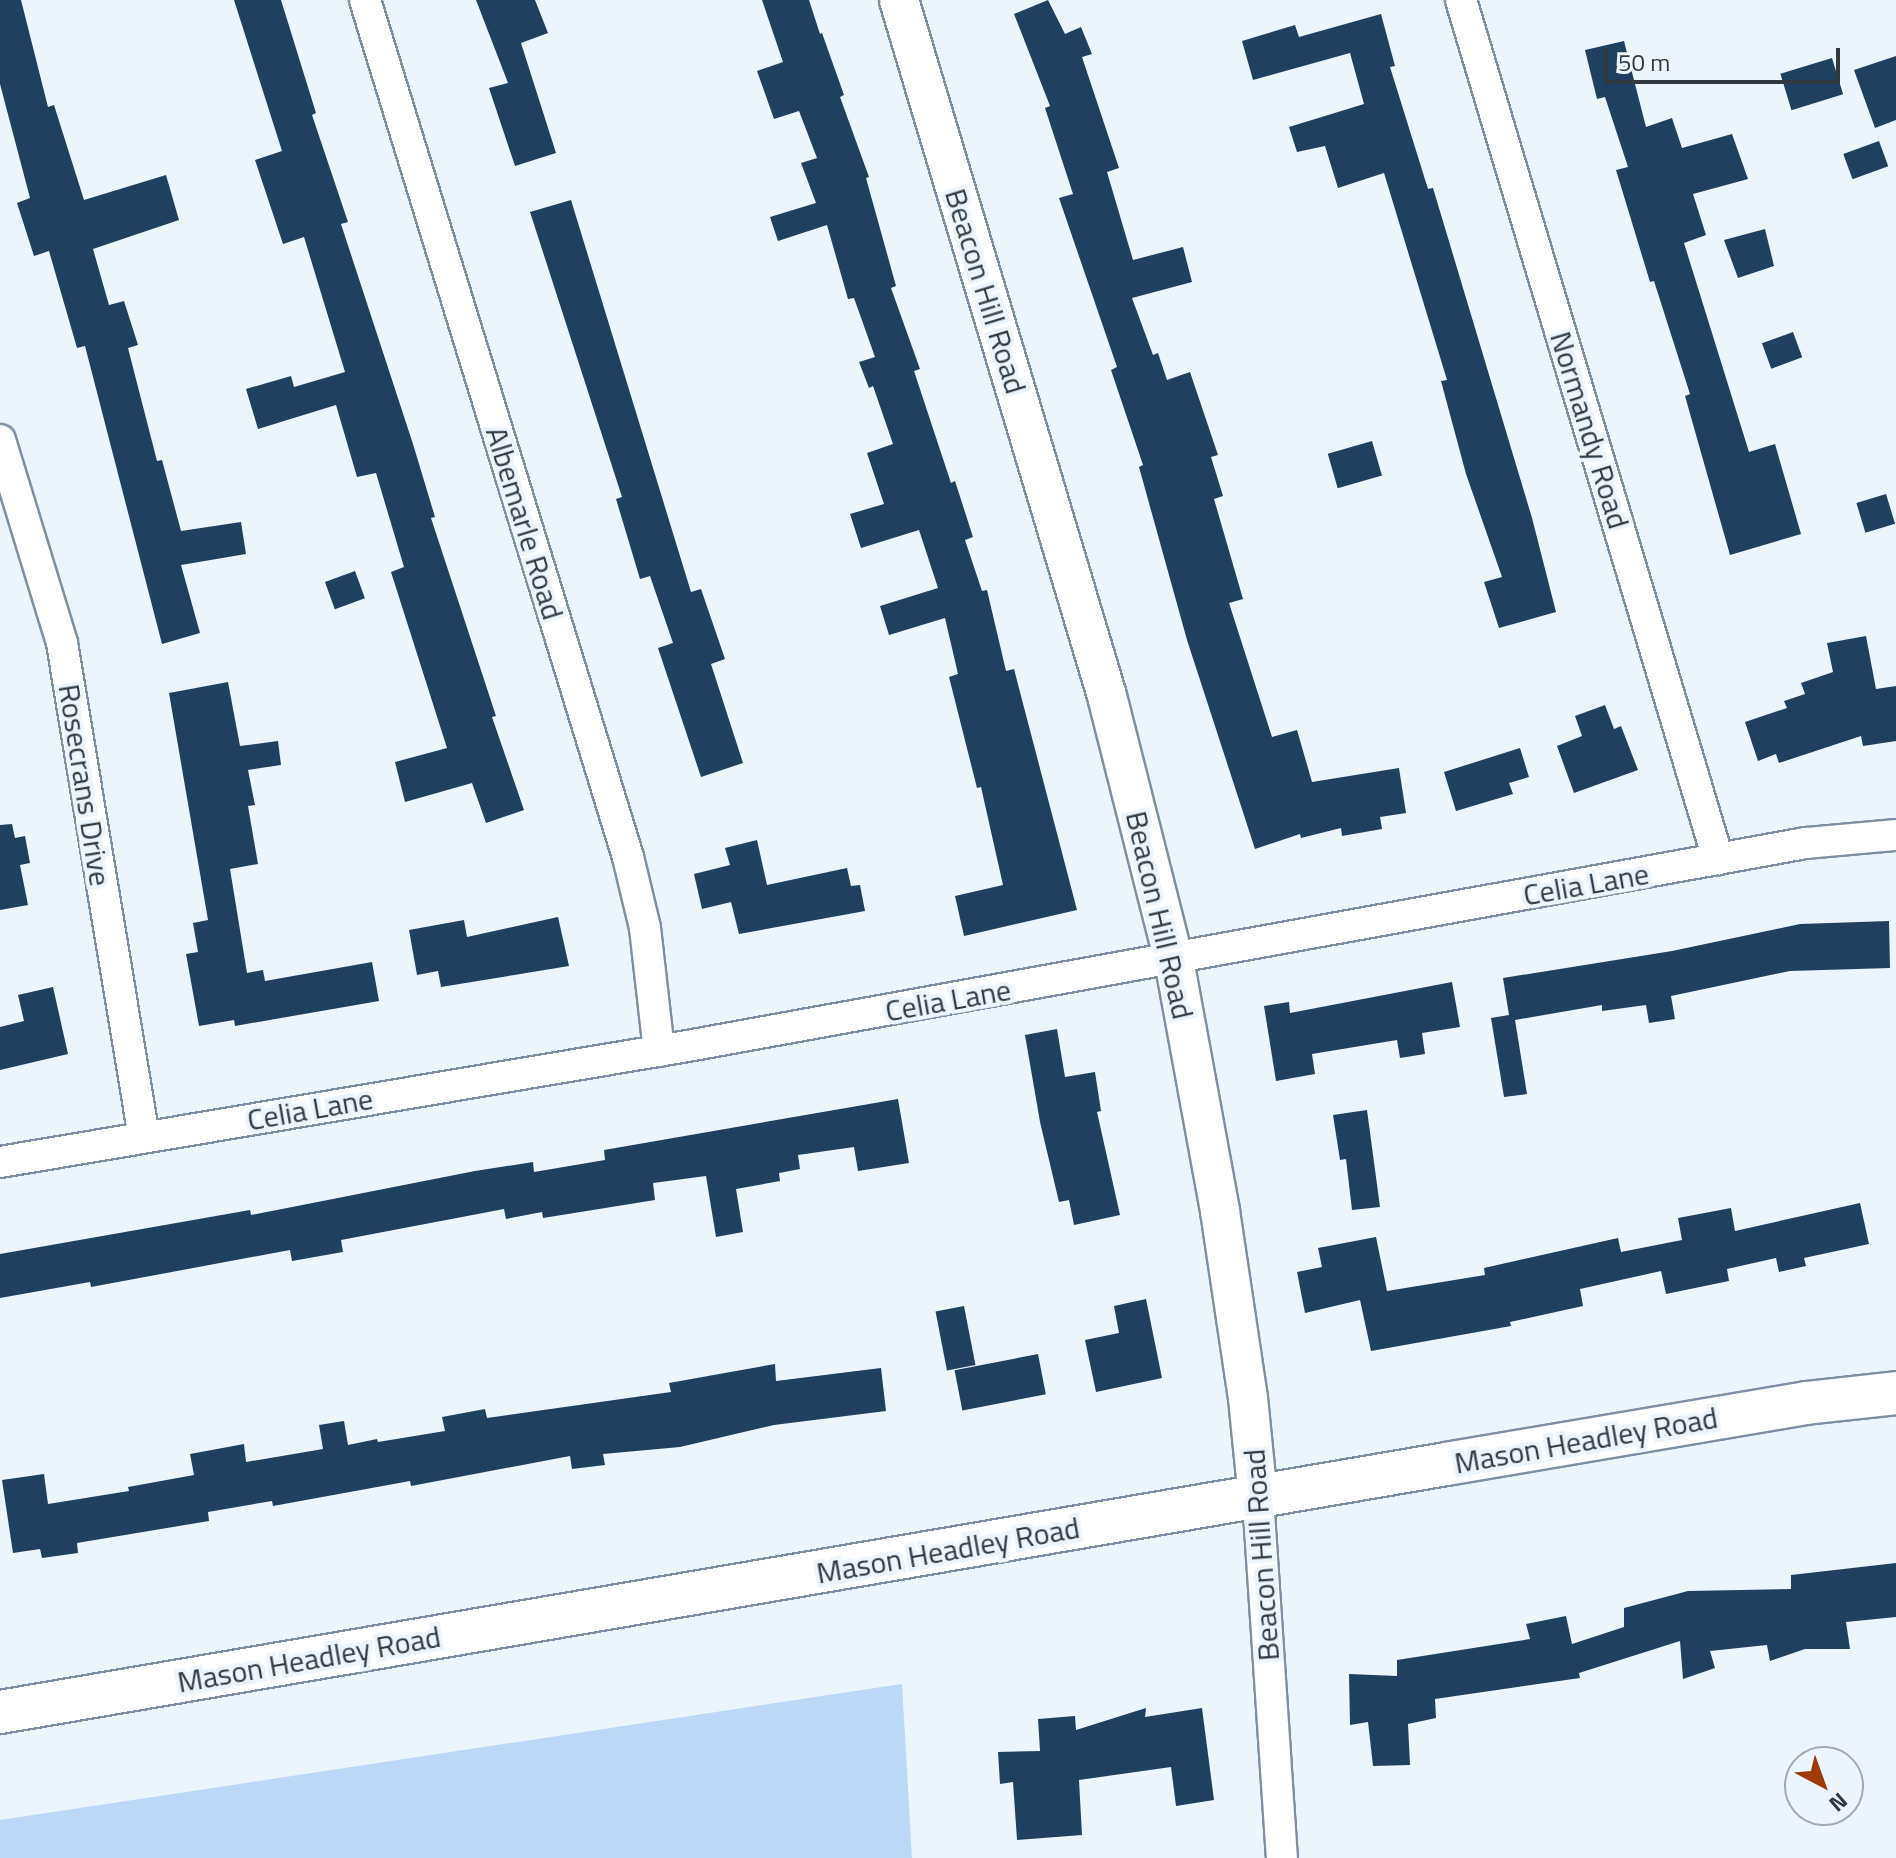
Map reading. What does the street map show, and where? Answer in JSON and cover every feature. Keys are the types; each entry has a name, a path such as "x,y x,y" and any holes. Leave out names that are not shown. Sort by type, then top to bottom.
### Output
{"main road":[{"name":"Mason Headley Road","path":"0,1712 1806,1403 1896,1393"}],"street":[{"name":"Albemarle Road","path":"365,0 628,857 645,928 659,1051"},
{"name":"Beacon Hill Road","path":"899,0 1107,696 1174,960 1220,1211 1248,1398 1258,1498 1282,1858"},
{"name":"Normandy Road","path":"1461,0 1718,859"},
{"name":"Rosecrans Drive","path":"0,440 62,643 144,1137"},
{"name":"Celia Lane","path":"0,1162 659,1051 1806,843 1896,835"}],"shaded area":[{"path":"902,1684 912,1858 0,1858 0,1820"}],"building":[{"path":"0,0 21,0 48,107 54,105 84,200 166,175 179,220 93,249 109,305 124,301 138,345 128,348 157,461 162,460 181,531 241,522 246,554 181,565 200,633 162,644 85,346 77,348 49,251 34,256 17,203 30,198 0,84"},
{"path":"234,0 281,0 316,113 312,115 348,222 341,224 413,444 435,517 431,518 524,810 486,823 472,783 405,802 395,762 447,748 391,572 404,567 376,473 357,477 336,405 258,429 246,389 291,376 294,387 345,372 304,237 283,244 255,160 282,151"},
{"path":"476,0 535,0 548,33 521,43 556,153 515,166 489,88 508,83"},
{"path":"762,0 809,0 844,95 840,97 869,177 866,178 896,286 891,288 920,369 914,371 951,483 955,481 973,537 965,540 982,591 987,590 1006,671 1014,669 1077,910 964,936 955,896 1003,885 981,787 977,788 949,677 958,674 945,618 889,635 880,606 938,588 919,530 861,548 850,514 884,504 867,453 893,444 873,386 869,388 859,362 875,357 854,298 848,299 827,225 778,241 770,217 816,203 801,163 817,158 799,111 774,119 757,71 783,62"},
{"path":"1048,0 1065,34 1081,27 1092,54 1082,57 1119,168 1107,172 1133,260 1183,247 1192,282 1132,298 1153,355 1158,353 1167,380 1190,372 1218,455 1211,457 1223,496 1214,499 1243,599 1229,603 1272,737 1297,730 1312,782 1399,768 1406,813 1380,817 1382,829 1342,836 1341,828 1301,838 1300,834 1255,849 1187,640 1139,467 1143,465 1111,370 1117,367 1059,198 1073,194 1045,108 1050,106 1014,14"},
{"path":"1381,14 1395,66 1390,67 1428,189 1433,188 1532,518 1556,612 1499,628 1484,582 1502,577 1466,474 1441,381 1447,380 1384,173 1338,188 1325,146 1297,152 1289,127 1364,104 1350,53 1253,80 1242,41 1295,25 1299,37"},
{"path":"1624,41 1646,127 1672,118 1682,148 1732,134 1748,179 1693,194 1706,235 1684,243 1749,452 1775,444 1801,534 1730,555 1685,396 1690,394 1654,281 1650,282 1616,170 1628,167 1605,97 1597,99 1585,50"},
{"path":"1896,56 1896,120 1875,128 1854,70"},
{"path":"1832,58 1843,94 1791,110 1780,74"},
{"path":"1879,141 1888,166 1853,179 1843,154"},
{"path":"571,200 691,592 701,589 725,659 711,664 743,763 701,777 658,648 673,643 650,576 640,579 616,499 622,497 530,212"},
{"path":"1765,229 1774,266 1738,278 1724,240"},
{"path":"1793,332 1802,357 1771,369 1762,343"},
{"path":"1372,441 1382,476 1338,488 1328,454"},
{"path":"1886,494 1895,524 1865,533 1856,503"},
{"path":"355,571 365,598 335,609 325,582"},
{"path":"1866,636 1876,689 1896,686 1896,741 1863,746 1861,736 1779,763 1776,754 1758,761 1745,722 1787,708 1784,701 1805,694 1801,683 1833,672 1827,643"},
{"path":"228,682 240,746 278,741 281,765 248,770 255,805 248,806 258,864 230,869 247,973 263,970 265,981 372,962 379,1001 235,1026 234,1020 199,1026 186,954 198,952 193,923 208,920 169,693"},
{"path":"1605,705 1614,729 1621,726 1638,770 1574,793 1557,746 1582,736 1575,716"},
{"path":"1520,748 1529,777 1509,783 1513,794 1456,811 1444,772"},
{"path":"12,824 15,838 25,836 30,863 20,865 28,905 0,910 0,825"},
{"path":"757,840 767,885 847,868 851,886 860,885 865,911 739,934 731,902 702,909 694,874 730,865 725,848"},
{"path":"558,917 569,966 441,987 438,971 417,975 409,930 464,920 467,937"},
{"path":"1889,921 1890,968 1790,971 1671,996 1675,1019 1649,1023 1646,1005 1602,1011 1602,1005 1515,1020 1527,1094 1504,1097 1491,1018 1509,1015 1503,978 1672,951 1800,924"},
{"path":"1452,982 1460,1027 1422,1033 1425,1054 1400,1058 1397,1040 1312,1054 1315,1074 1276,1081 1264,1006 1289,1002 1290,1013"},
{"path":"53,987 68,1054 0,1070 0,1027 24,1021 18,995"},
{"path":"1057,1029 1065,1077 1095,1072 1101,1111 1097,1112 1120,1215 1074,1225 1069,1200 1059,1202 1040,1122 1025,1035"},
{"path":"898,1099 909,1163 858,1171 854,1147 798,1155 800,1169 779,1173 780,1181 736,1189 743,1232 716,1237 706,1176 653,1183 655,1200 543,1218 542,1212 506,1219 504,1209 341,1240 343,1252 292,1261 290,1250 91,1287 90,1282 0,1298 0,1254 250,1210 251,1215 475,1171 533,1162 534,1172 605,1160 604,1150"},
{"path":"1367,1110 1380,1207 1352,1210 1346,1159 1340,1160 1333,1115"},
{"path":"1860,1203 1869,1244 1804,1258 1806,1266 1779,1272 1776,1258 1727,1269 1729,1281 1666,1294 1661,1271 1580,1289 1583,1306 1510,1322 1511,1326 1371,1351 1360,1300 1305,1313 1297,1272 1322,1267 1318,1248 1376,1237 1387,1291 1485,1275 1484,1268 1618,1238 1621,1252 1682,1240 1678,1218 1731,1208 1735,1231"},
{"path":"1146,1299 1162,1378 1096,1392 1085,1340 1119,1333 1114,1306"},
{"path":"964,1306 975,1365 947,1370 936,1312"},
{"path":"1038,1354 1046,1394 962,1410 955,1370"},
{"path":"775,1364 776,1381 881,1368 886,1411 774,1425 680,1447 603,1454 605,1465 572,1469 570,1456 411,1486 410,1481 273,1506 272,1501 208,1512 209,1521 77,1543 78,1553 42,1558 40,1549 13,1553 2,1480 44,1474 48,1504 129,1491 128,1487 194,1475 190,1454 244,1444 246,1462 323,1449 319,1425 344,1421 348,1445 377,1439 378,1442 445,1431 442,1417 485,1409 487,1418 671,1392 669,1383"},
{"path":"1896,1563 1896,1617 1846,1622 1850,1649 1805,1649 1770,1661 1767,1645 1710,1651 1715,1668 1683,1679 1680,1641 1579,1673 1580,1678 1435,1699 1436,1718 1408,1724 1410,1765 1373,1766 1368,1722 1350,1725 1349,1674 1397,1676 1397,1660 1530,1639 1526,1624 1566,1616 1572,1644 1624,1627 1624,1608 1688,1591 1791,1589 1791,1575"},
{"path":"1146,1708 1145,1717 1202,1708 1214,1800 1176,1806 1171,1767 1079,1780 1082,1835 1017,1840 1013,1782 1000,1784 998,1752 1040,1751 1038,1719 1075,1716 1076,1730"}]}
